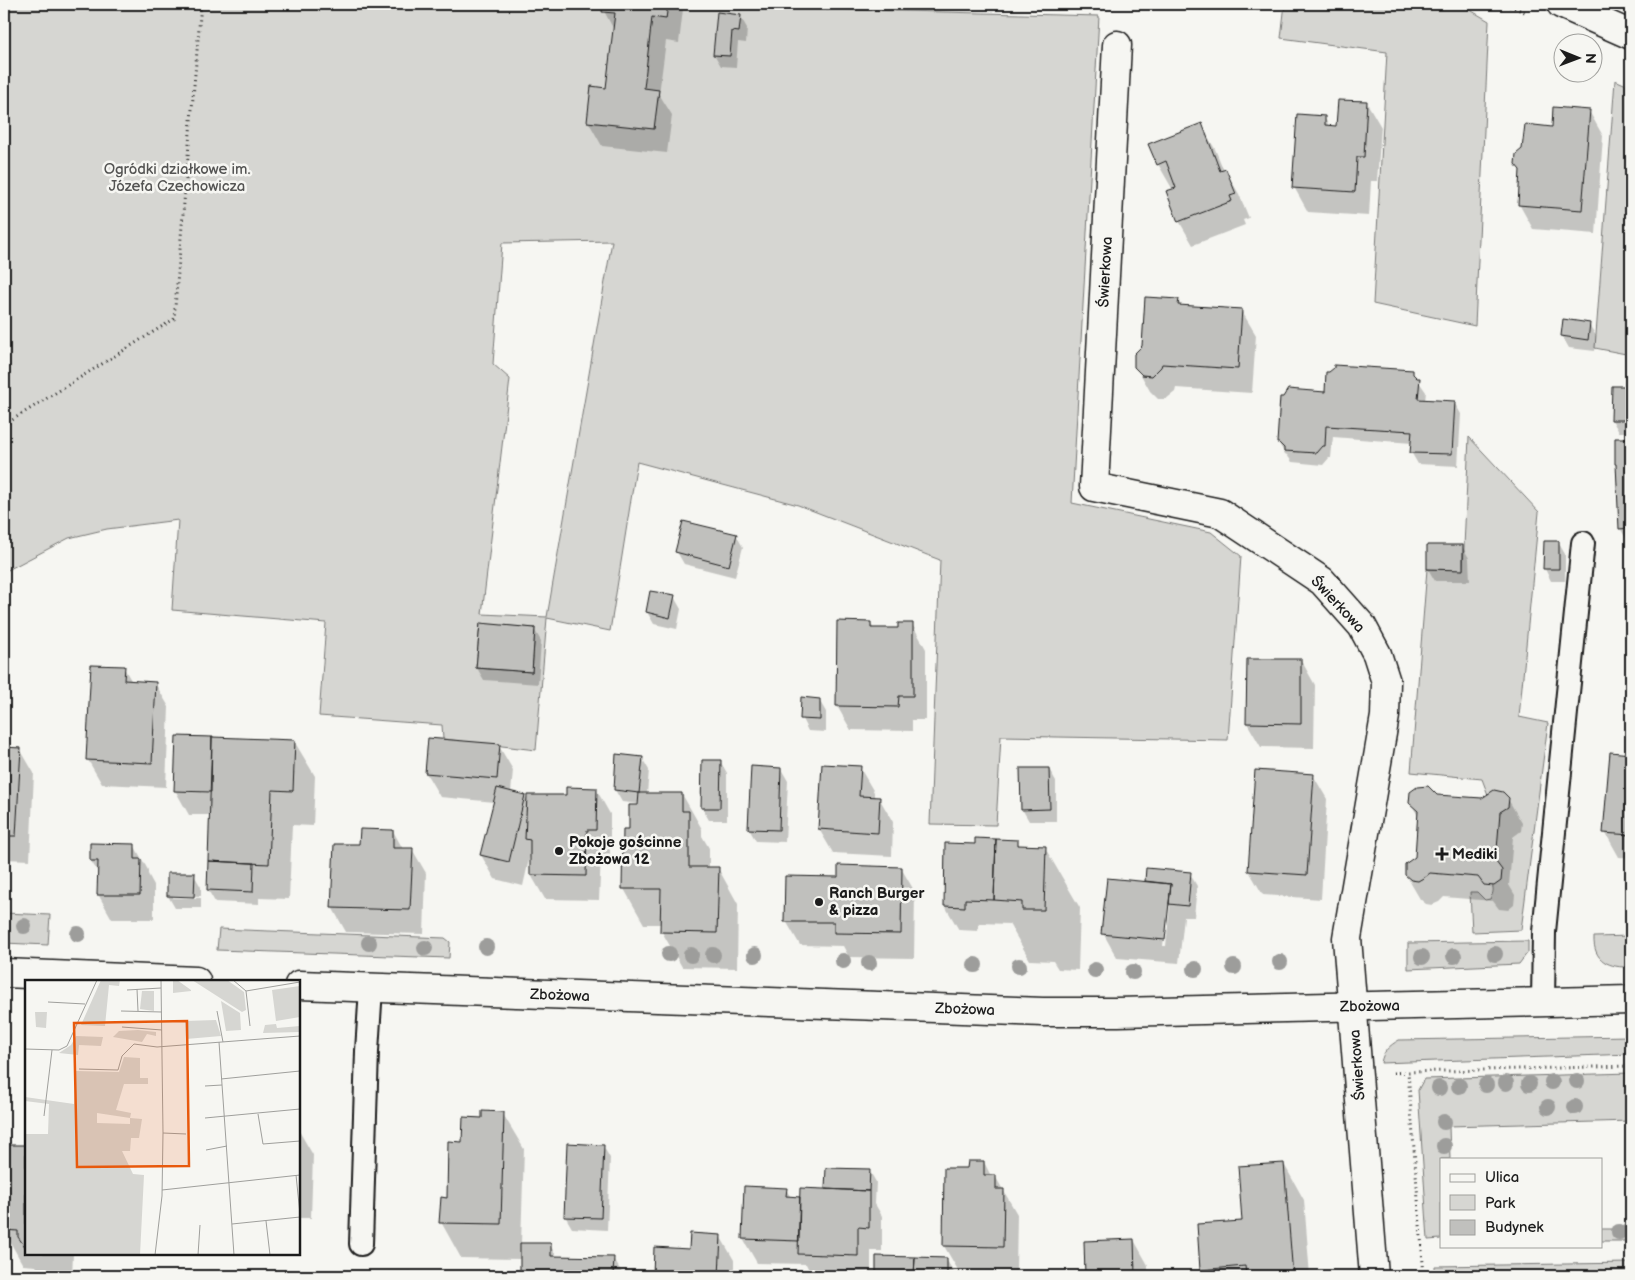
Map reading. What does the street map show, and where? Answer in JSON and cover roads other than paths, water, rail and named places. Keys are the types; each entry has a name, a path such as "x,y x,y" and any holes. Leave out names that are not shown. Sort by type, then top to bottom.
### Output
{"street":[{"path":"1561,4 1631,35"},
{"name":"Świerkowa","path":"1117,45 1094,487 1220,513 1322,581 1362,626 1377,654 1386,682 1385,716 1347,938 1374,1276"},
{"path":"4,973 172,980"},
{"name":"Zbożowa","path":"300,986 1043,1012 1631,1000"}],"lane":[{"path":"1543,1002 1544,932 1583,543"},
{"path":"361,1244 366,1061 371,988"}],"place":[{"name":"Pokoje gościnne Zbożowa 12","path":"559,851"},
{"name":"Mediki","path":"1442,854"},
{"name":"Ranch Burger & pizza","path":"819,902"}],"park label":[{"name":"Ogródki działkowe im. Józefa Czechowicza","path":"177,178"}]}
